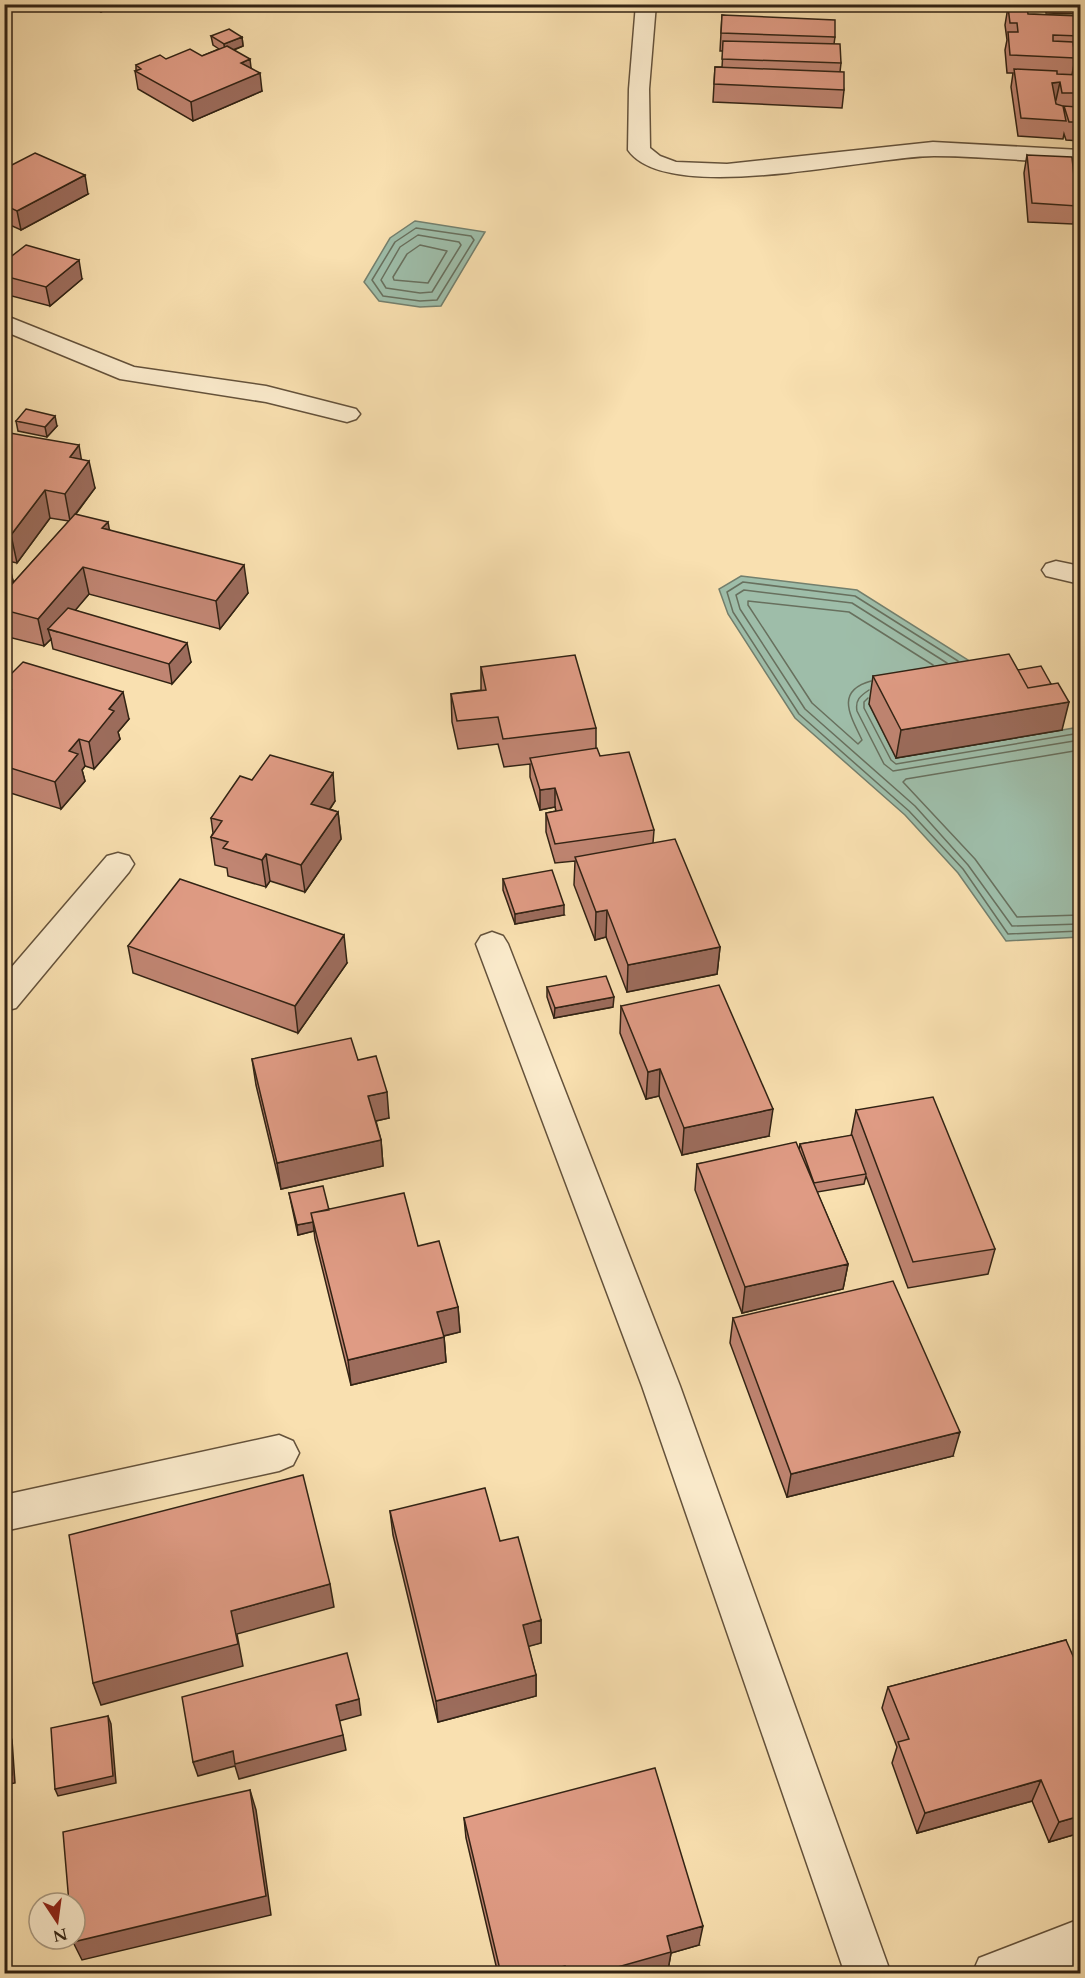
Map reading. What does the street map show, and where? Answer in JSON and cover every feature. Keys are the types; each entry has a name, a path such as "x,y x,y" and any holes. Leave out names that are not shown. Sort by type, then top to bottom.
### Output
{"street":[{"path":"646,4 639,89 639,150 652,161 674,168 727,171 933,149 1080,157"},
{"path":"4,322 129,374 266,394 347,414"},
{"path":"4,999 118,864"},
{"path":"492,944 661,1386 868,1974"},
{"path":"4,1513 279,1454"},
{"path":"995,1974 1080,1942"}],"water":[{"path":"415,221 485,232 441,306 420,307 379,301 364,282 390,238"},
{"path":"741,576 857,590 1003,682 869,704 896,758 1080,727 1080,937 1006,941 958,873 905,815 795,718 728,614 719,589"}],"building":[{"path":"1008,7 1027,8 1028,14 1080,16 1080,36 1053,35 1053,41 1073,42 1075,58 1010,55 1008,32 1018,32 1017,23 1010,23"},
{"path":"722,15 835,20 835,37 721,33"},
{"path":"229,29 242,37 224,44 211,36"},
{"path":"723,41 840,44 841,63 722,59"},
{"path":"227,46 250,59 241,63 260,73 191,102 135,71 141,69 136,65 160,55 166,59 190,49 202,56"},
{"path":"715,67 844,72 844,90 714,84"},
{"path":"1014,69 1057,71 1057,74 1080,75 1080,122 1069,122 1064,106 1077,107 1074,93 1062,93 1060,82 1052,83 1056,104 1063,106 1066,121 1021,118"},
{"path":"35,153 85,175 17,211 4,205 4,169"},
{"path":"1027,155 1072,157 1077,206 1032,203"},
{"path":"26,245 79,260 46,287 4,276 4,262"},
{"path":"26,409 55,416 45,427 16,421"},
{"path":"4,432 79,445 70,457 89,461 65,494 45,490 11,535 4,534"},
{"path":"75,514 108,522 102,528 244,565 216,601 83,567 38,619 4,610 4,593"},
{"path":"68,608 187,643 169,664 48,629"},
{"path":"1009,654 1028,688 1058,683 1069,702 901,730 873,676"},
{"path":"575,655 596,728 503,739 498,717 457,721 451,694 486,690 481,667"},
{"path":"23,662 123,692 109,709 114,711 89,742 79,739 69,751 78,754 55,782 4,766 4,697 11,690 4,689 4,681"},
{"path":"1041,666 1051,684 1028,688 1018,670"},
{"path":"597,748 600,756 629,752 654,830 555,844 546,813 562,810 555,788 540,790 530,758"},
{"path":"270,755 333,773 311,804 338,812 301,865 266,854 262,860 223,848 228,842 211,837 222,821 211,818 240,776 252,780"},
{"path":"675,839 720,947 628,965 607,910 596,912 575,857"},
{"path":"552,870 564,905 515,914 503,879"},
{"path":"180,879 344,935 295,1006 128,946"},
{"path":"606,976 614,997 555,1008 547,987"},
{"path":"719,985 773,1109 684,1128 660,1069 648,1072 621,1006"},
{"path":"351,1038 358,1060 376,1056 387,1092 368,1096 381,1140 277,1163 252,1059"},
{"path":"933,1097 995,1249 913,1262 856,1110"},
{"path":"852,1135 866,1174 814,1183 800,1144"},
{"path":"796,1142 848,1264 745,1287 697,1164"},
{"path":"323,1186 329,1210 311,1213 313,1222 297,1225 289,1193"},
{"path":"404,1193 418,1246 439,1241 458,1307 437,1312 444,1337 348,1360 311,1213"},
{"path":"893,1281 960,1432 791,1474 733,1318"},
{"path":"303,1475 330,1584 231,1611 238,1644 93,1683 69,1535"},
{"path":"485,1488 500,1541 518,1537 541,1620 523,1625 536,1675 436,1701 390,1511"},
{"path":"1066,1640 1080,1672 1080,1816 1059,1822 1041,1780 925,1813 898,1742 909,1739 888,1687"},
{"path":"347,1653 359,1699 336,1705 343,1735 235,1764 233,1751 193,1762 182,1697"},
{"path":"108,1716 113,1776 55,1789 51,1728"},
{"path":"9,1732 12,1775 4,1777 4,1733"},
{"path":"655,1768 703,1926 667,1936 671,1952 593,1974 567,1974 565,1966 537,1974 501,1974 464,1818"},
{"path":"250,1790 266,1896 87,1939 87,1891 68,1891 63,1832"}]}
